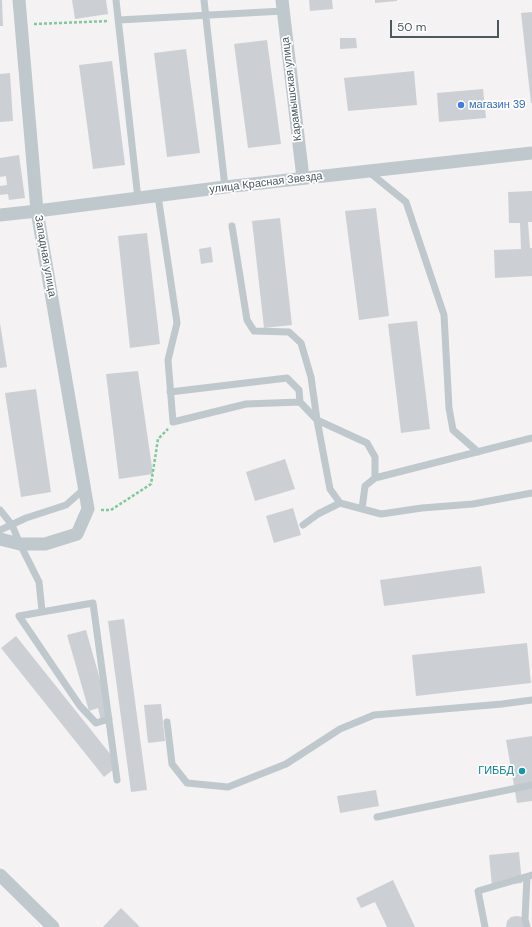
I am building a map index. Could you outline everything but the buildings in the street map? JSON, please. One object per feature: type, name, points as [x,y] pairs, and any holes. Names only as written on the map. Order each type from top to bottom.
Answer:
[{"type":"street","name":"Западная улица","points":[[19,0],[37,212],[88,509]]},
{"type":"street","name":"Карамышская улица","points":[[282,6],[303,178]]},
{"type":"street","name":"улица Красная Звезда","points":[[0,215],[37,212],[225,187],[532,153]]},
{"type":"street","points":[[0,539],[20,544],[45,544],[77,534],[88,509]]},
{"type":"street","points":[[0,875],[53,927]]},
{"type":"lane","points":[[116,0],[138,199]]},
{"type":"lane","points":[[204,0],[225,187]]},
{"type":"lane","points":[[119,20],[206,16],[282,6]]},
{"type":"lane","points":[[368,171],[406,202],[444,315],[449,408],[453,430],[478,452]]},
{"type":"lane","points":[[158,196],[177,323],[168,360],[173,422],[246,404],[300,402]]},
{"type":"lane","points":[[232,226],[247,320],[254,331],[289,332],[301,343],[311,377],[317,420],[330,489],[340,503],[381,514],[422,508],[473,504],[532,493]]},
{"type":"lane","points":[[170,392],[287,378],[299,390],[300,402],[317,420],[367,444],[375,457],[375,478]]},
{"type":"lane","points":[[362,509],[365,486],[375,478],[532,438]]},
{"type":"lane","points":[[0,530],[26,518],[66,505],[84,489]]},
{"type":"lane","points":[[303,524],[318,514],[340,503]]},
{"type":"lane","points":[[0,510],[12,524],[39,582],[42,611]]},
{"type":"lane","points":[[109,719],[96,723],[80,706],[19,616],[93,603],[109,719],[117,780]]},
{"type":"lane","points":[[167,722],[172,764],[187,783],[228,787],[286,764],[340,729],[374,714],[502,704],[532,700]]},
{"type":"lane","points":[[377,817],[532,785]]},
{"type":"lane","points":[[485,927],[478,891],[529,876],[525,919],[527,927]]},
{"type":"path","points":[[21,25],[119,20]]},
{"type":"path","points":[[88,509],[111,510],[151,484],[158,439],[173,422]]},
{"type":"place","name":"магазин 39","points":[[461,105]]},
{"type":"place","name":"ГИББД","points":[[522,771]]}]
